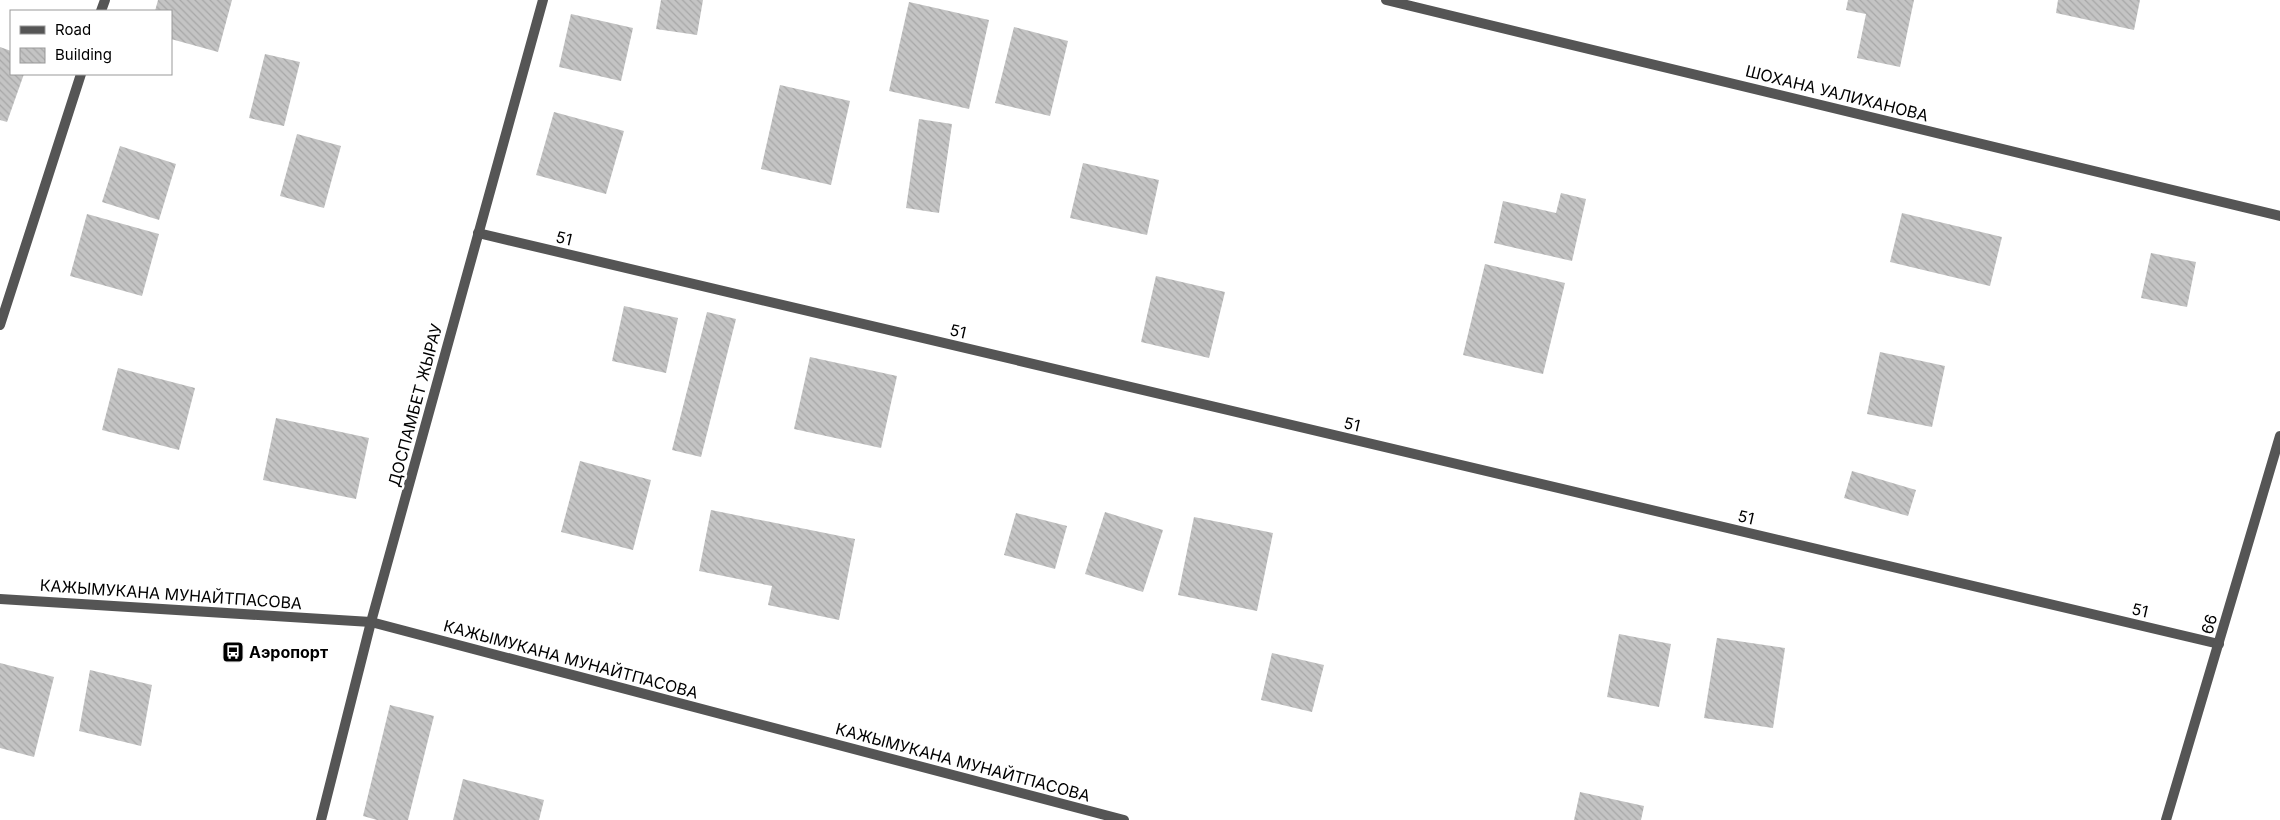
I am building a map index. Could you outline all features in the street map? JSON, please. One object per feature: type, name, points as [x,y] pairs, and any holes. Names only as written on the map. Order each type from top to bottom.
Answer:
[{"type":"street","name":"ДОСПАМБЕТ ЖЫРАУ","points":[[321,820],[370,622],[543,0]]},
{"type":"street","name":"ШОХАНА УАЛИХАНОВА","points":[[1386,0],[2280,216]]},
{"type":"street","points":[[0,325],[81,75]]},
{"type":"street","name":"51","points":[[478,233],[2219,644]]},
{"type":"street","name":"66","points":[[2166,820],[2280,436]]},
{"type":"street","name":"КАЖЫМУКАНА МУНАЙТПАСОВА","points":[[0,598],[370,622],[1124,820]]},
{"type":"building","points":[[158,0],[232,0],[218,52],[172,39],[172,10],[155,10]]},
{"type":"building","points":[[661,0],[703,0],[697,35],[656,29]]},
{"type":"building","points":[[1848,0],[1914,0],[1900,67],[1857,58],[1866,14],[1846,10]]},
{"type":"building","points":[[2058,0],[2140,0],[2134,30],[2056,13]]},
{"type":"building","points":[[909,2],[989,20],[969,109],[889,91]]},
{"type":"building","points":[[571,14],[633,28],[621,81],[559,67]]},
{"type":"building","points":[[1014,27],[1068,41],[1050,116],[995,103]]},
{"type":"building","points":[[0,47],[10,51],[10,75],[24,75],[7,122],[0,120]]},
{"type":"building","points":[[265,54],[300,62],[284,126],[249,118]]},
{"type":"building","points":[[780,85],[850,101],[831,185],[761,169]]},
{"type":"building","points":[[554,112],[624,131],[606,194],[536,175]]},
{"type":"building","points":[[919,119],[952,124],[939,213],[906,208]]},
{"type":"building","points":[[297,134],[341,146],[324,208],[280,196]]},
{"type":"building","points":[[120,146],[176,164],[159,220],[102,202]]},
{"type":"building","points":[[1083,163],[1159,180],[1147,235],[1070,218]]},
{"type":"building","points":[[1561,193],[1586,199],[1572,261],[1494,243],[1503,201],[1556,213]]},
{"type":"building","points":[[1902,213],[2002,237],[1990,286],[1890,262]]},
{"type":"building","points":[[87,214],[159,234],[142,296],[70,276]]},
{"type":"building","points":[[2151,253],[2196,262],[2187,307],[2141,298]]},
{"type":"building","points":[[1485,264],[1565,283],[1543,374],[1463,355]]},
{"type":"building","points":[[1156,276],[1225,292],[1209,358],[1141,342]]},
{"type":"building","points":[[624,306],[678,318],[666,373],[612,361]]},
{"type":"building","points":[[707,312],[736,319],[701,457],[672,450]]},
{"type":"building","points":[[1880,352],[1945,366],[1932,427],[1867,414]]},
{"type":"building","points":[[810,357],[897,376],[881,448],[794,429]]},
{"type":"building","points":[[118,368],[195,388],[179,450],[102,430]]},
{"type":"building","points":[[276,418],[369,438],[356,499],[263,480]]},
{"type":"building","points":[[580,461],[651,480],[633,550],[561,532]]},
{"type":"building","points":[[1852,471],[1916,490],[1908,516],[1844,498]]},
{"type":"building","points":[[711,510],[855,539],[839,620],[768,605],[772,586],[699,571]]},
{"type":"building","points":[[1105,512],[1163,530],[1143,592],[1085,574]]},
{"type":"building","points":[[1016,513],[1067,526],[1055,569],[1004,555]]},
{"type":"building","points":[[1194,517],[1273,533],[1257,611],[1178,595]]},
{"type":"building","points":[[1619,634],[1671,644],[1659,707],[1607,697]]},
{"type":"building","points":[[1717,638],[1785,648],[1773,728],[1704,718]]},
{"type":"building","points":[[1272,653],[1324,665],[1312,712],[1261,700]]},
{"type":"building","points":[[0,663],[54,677],[34,757],[0,748]]},
{"type":"building","points":[[90,670],[152,685],[141,746],[79,731]]},
{"type":"building","points":[[390,705],[434,716],[408,820],[377,820],[363,816]]},
{"type":"building","points":[[463,779],[544,800],[539,820],[453,820]]},
{"type":"building","points":[[1580,792],[1644,806],[1641,820],[1574,820]]},
{"type":"place","name":"Аэропорт","points":[[233,652]]}]
